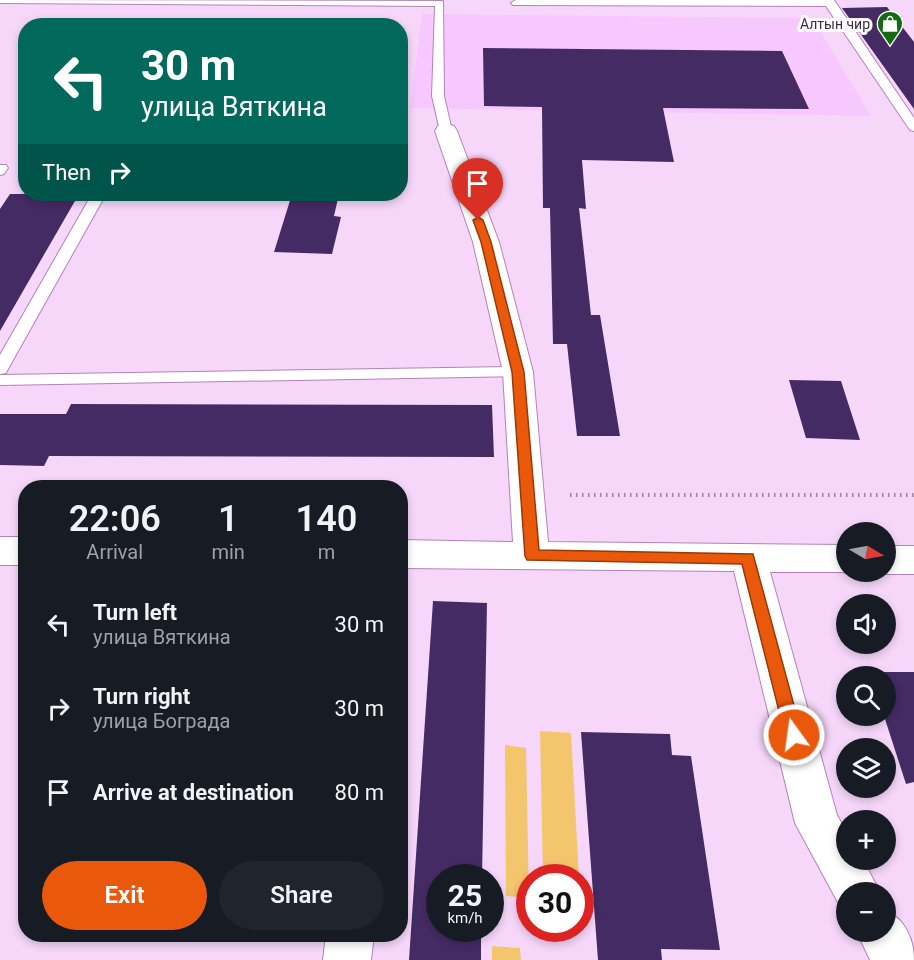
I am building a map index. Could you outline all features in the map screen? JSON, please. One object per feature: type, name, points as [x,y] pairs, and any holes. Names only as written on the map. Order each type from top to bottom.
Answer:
[{"type":"street","points":[[446,131],[486,242],[518,372],[532,556]]},
{"type":"street","points":[[0,551],[18,551]]},
{"type":"street","points":[[408,554],[836,559]]},
{"type":"street","points":[[748,558],[817,823],[851,882]]},
{"type":"street","points":[[896,560],[914,560]]},
{"type":"street","points":[[347,960],[349,942]]},
{"type":"street","points":[[886,942],[897,960]]},
{"type":"lane","points":[[0,0],[440,3],[438,96],[446,131]]},
{"type":"lane","points":[[516,3],[829,1],[914,127]]},
{"type":"lane","points":[[0,369],[95,201]]},
{"type":"lane","points":[[0,380],[518,372]]},
{"type":"path","points":[[527,495],[914,495]]},
{"type":"shaded area","points":[[422,14],[812,18],[871,116],[410,108]]},
{"type":"shaded area","points":[[540,731],[571,733],[578,864],[543,864]]},
{"type":"shaded area","points":[[505,745],[526,748],[528,864],[516,864],[516,897],[506,896]]},
{"type":"shaded area","points":[[492,946],[520,948],[521,960],[492,960]]},
{"type":"building","points":[[887,7],[914,42],[914,109],[842,8]]},
{"type":"building","points":[[483,48],[782,51],[809,109],[663,108],[674,162],[582,160],[586,209],[579,208],[591,315],[600,315],[620,436],[577,436],[567,344],[553,344],[550,208],[543,208],[542,107],[484,106]]},
{"type":"building","points":[[10,194],[18,194],[18,201],[75,201],[0,331],[0,209]]},
{"type":"building","points":[[290,201],[337,201],[334,216],[341,217],[332,254],[274,252]]},
{"type":"building","points":[[789,380],[841,381],[860,440],[806,438]]},
{"type":"building","points":[[71,404],[492,405],[494,457],[49,456],[44,466],[0,465],[0,414],[66,414]]},
{"type":"building","points":[[433,601],[487,603],[482,864],[426,864],[426,942],[481,942],[481,960],[409,960]]},
{"type":"building","points":[[896,672],[914,672],[914,782],[906,784],[896,753],[896,738],[891,738],[887,726],[896,726]]},
{"type":"building","points":[[581,732],[670,734],[672,755],[691,756],[720,950],[661,949],[662,960],[598,960],[594,864],[591,864]]},
{"type":"place","name":"Алтын чир","points":[[890,47]]},
{"type":"route","points":[[478,220],[486,242],[518,372],[532,556],[748,558],[794,735]]}]
